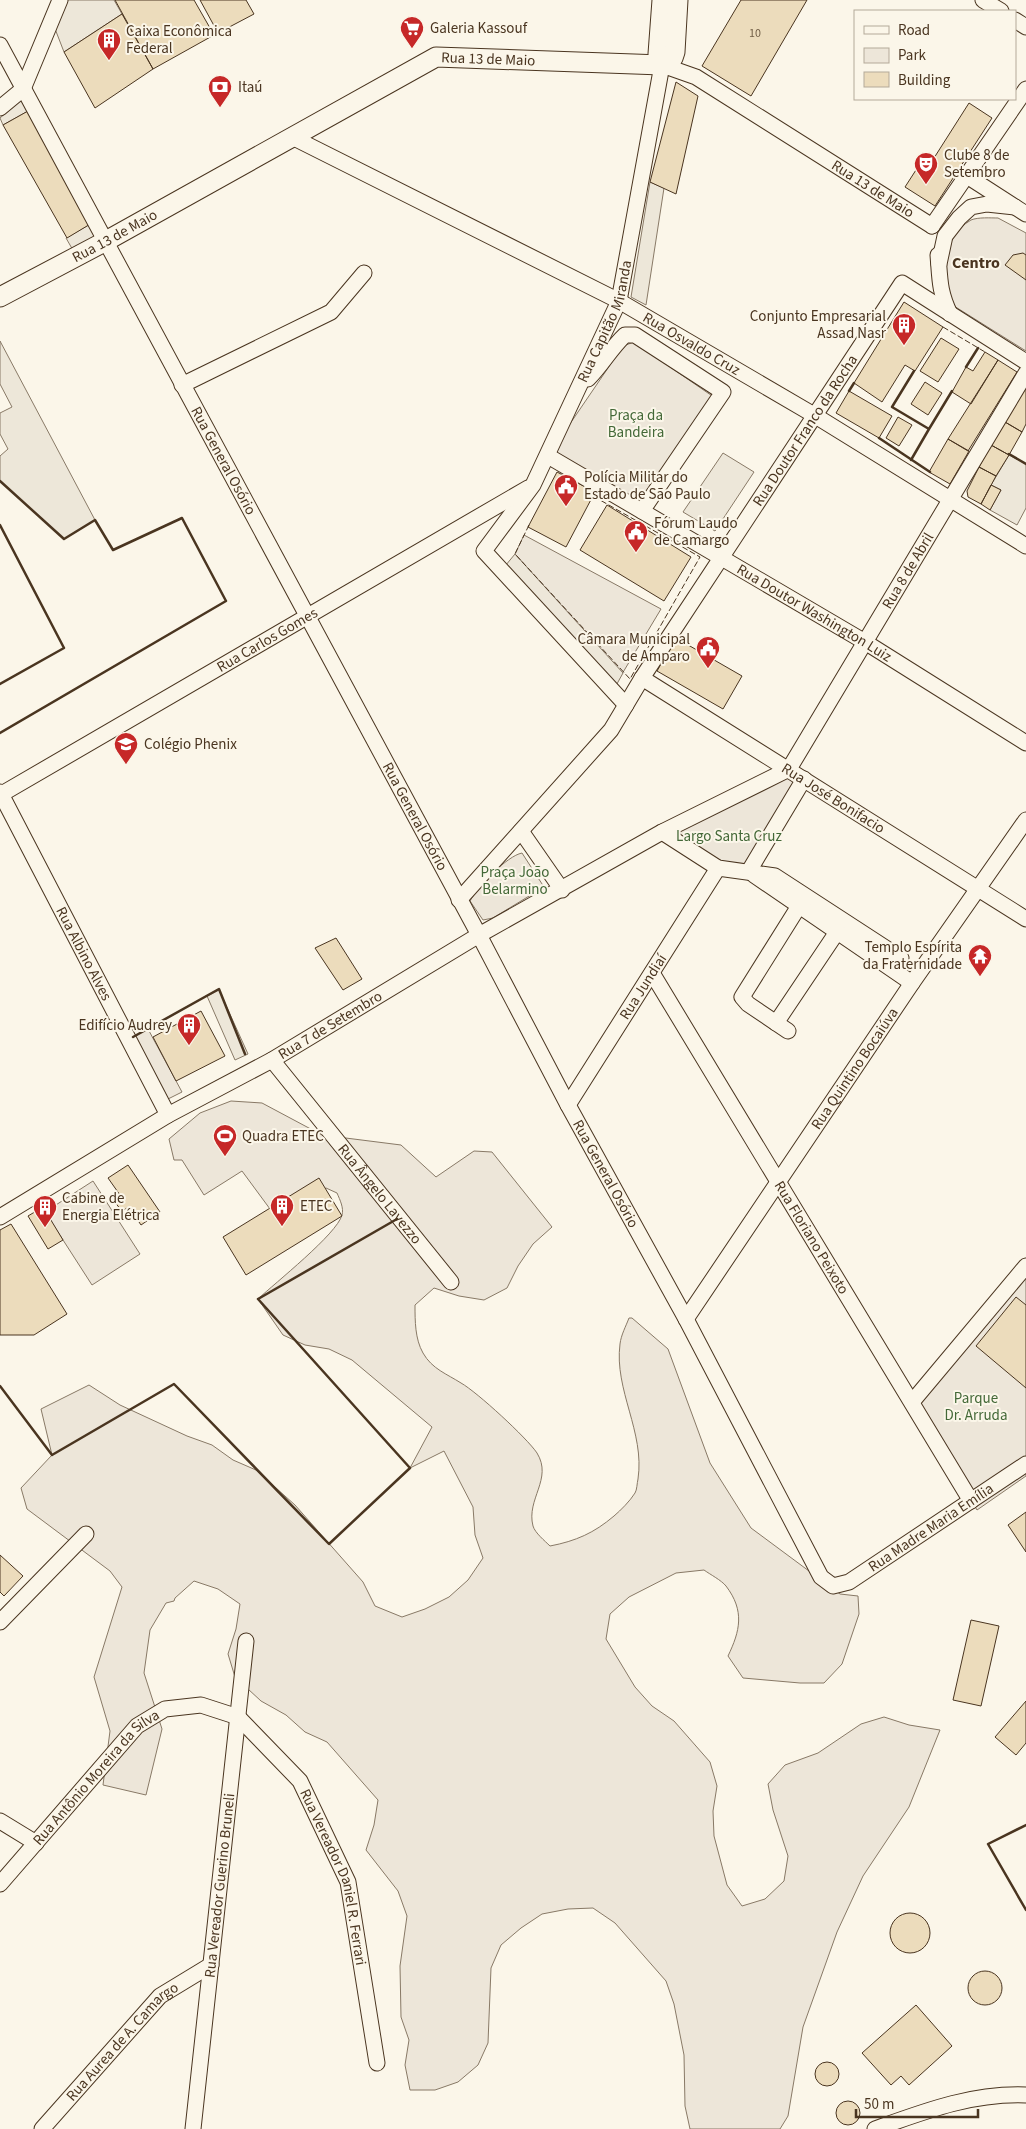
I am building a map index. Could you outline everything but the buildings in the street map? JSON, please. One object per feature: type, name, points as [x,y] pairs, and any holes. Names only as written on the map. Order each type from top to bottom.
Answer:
[{"type":"street","points":[[0,108],[24,89],[60,0]]},
{"type":"street","name":"Rua Capitão Miranda","points":[[626,705],[484,551],[533,484],[548,456],[618,301],[662,65],[658,54],[662,0]]},
{"type":"street","name":"Rua Capitão Miranda","points":[[662,65],[673,58],[675,52],[678,0]]},
{"type":"street","points":[[983,0],[999,10]]},
{"type":"street","name":"Rua General Osório","points":[[0,45],[479,935],[568,1106],[686,1319],[821,1578],[834,1586]]},
{"type":"street","name":"Rua 13 de Maio","points":[[0,297],[106,241],[436,57],[662,65],[696,77],[932,226]]},
{"type":"street","points":[[939,264],[932,226],[1026,89]]},
{"type":"street","name":"Rua Osvaldo Cruz","points":[[292,137],[618,301],[814,415],[1026,546]]},
{"type":"street","points":[[967,176],[1020,210]]},
{"type":"street","points":[[1020,210],[987,204],[971,207],[959,218],[945,236],[938,278],[942,298],[950,314],[1026,362]]},
{"type":"street","points":[[182,385],[331,312],[364,272]]},
{"type":"street","name":"Rua Doutor Franco da Rocha","points":[[521,831],[611,730],[642,678],[902,283],[950,314]]},
{"type":"street","points":[[580,387],[625,335],[635,335],[723,392],[642,511]]},
{"type":"street","name":"Rua 8 de Abril","points":[[789,769],[1026,373]]},
{"type":"street","name":"Rua Doutor Washington Luiz","points":[[548,456],[865,642],[1026,743]]},
{"type":"street","name":"Rua Carlos Gomes","points":[[0,794],[533,484]]},
{"type":"street","name":"Rua José Bonifacio","points":[[642,678],[1026,919]]},
{"type":"street","points":[[662,832],[789,769]]},
{"type":"street","points":[[749,871],[804,779]]},
{"type":"street","name":"Rua Albino Alves","points":[[0,794],[168,1115]]},
{"type":"street","name":"Rua Quintino Bocaiúva","points":[[686,1319],[912,983],[1026,820]]},
{"type":"street","points":[[459,900],[521,831],[562,890]]},
{"type":"street","points":[[662,832],[718,868],[775,876],[901,958]]},
{"type":"street","name":"Rua 7 de Setembro","points":[[0,1217],[168,1115],[272,1060],[479,935],[662,832]]},
{"type":"street","name":"Rua Jundiaí","points":[[568,1106],[718,868]]},
{"type":"street","points":[[749,871],[912,983]]},
{"type":"street","points":[[799,906],[742,997],[748,1004],[782,1027],[838,932]]},
{"type":"street","name":"Rua Floriano Peixoto","points":[[652,973],[779,1180],[971,1501]]},
{"type":"street","name":"Rua Ângelo Lavezzo","points":[[272,1060],[452,1282]]},
{"type":"street","points":[[912,1402],[1026,1266]]},
{"type":"street","name":"Rua Madre Maria Emília","points":[[834,1586],[849,1582],[1026,1464]]},
{"type":"street","points":[[0,1622],[86,1534]]},
{"type":"street","name":"Rua Vereador Guerino Bruneli","points":[[193,2129],[246,1641]]},
{"type":"street","name":"Rua Antônio Moreira da Silva","points":[[0,1884],[137,1726],[165,1710],[200,1705],[238,1717]]},
{"type":"street","name":"Rua Vereador Daniel R. Ferrari","points":[[238,1717],[300,1781],[348,1882],[378,2063]]},
{"type":"street","points":[[0,1821],[36,1843]]},
{"type":"street","name":"Rua Aurea de A. Camargo","points":[[42,2129],[160,1996],[211,1965]]},
{"type":"street","points":[[875,2129],[945,2104],[1002,2094],[1026,2095]]},
{"type":"green space","points":[[998,218],[1026,233],[1026,351],[954,306],[947,283],[946,259],[949,247],[961,228],[971,220]]},
{"type":"green space","name":"Praça da Bandeira","points":[[634,342],[718,400],[642,511],[548,456],[623,346]]},
{"type":"green space","points":[[524,535],[661,609],[622,674],[515,554]]},
{"type":"green space","name":"Largo Santa Cruz","points":[[787,777],[795,782],[746,870],[718,868],[669,828]]},
{"type":"green space","name":"Praça João Belarmino","points":[[522,853],[544,887],[493,918],[483,920],[470,901],[493,872],[516,855]]},
{"type":"green space","points":[[148,1029],[182,1092],[164,1101],[131,1038]]},
{"type":"green space","points":[[231,1101],[262,1103],[322,1135],[401,1145],[436,1177],[474,1151],[492,1152],[552,1227],[533,1244],[518,1266],[507,1288],[484,1300],[459,1296],[434,1288],[415,1305],[417,1336],[420,1348],[427,1359],[435,1367],[468,1388],[489,1405],[537,1453],[541,1462],[542,1472],[533,1507],[533,1526],[550,1546],[568,1542],[592,1532],[620,1511],[636,1492],[639,1462],[637,1445],[621,1378],[619,1361],[621,1337],[629,1318],[632,1318],[668,1349],[710,1463],[751,1528],[840,1594],[858,1596],[859,1614],[842,1664],[824,1683],[743,1678],[728,1656],[738,1629],[739,1621],[736,1604],[726,1586],[704,1570],[676,1573],[629,1597],[610,1614],[606,1639],[635,1687],[652,1706],[674,1721],[710,1762],[717,1786],[713,1811],[714,1836],[727,1885],[742,1906],[765,1899],[784,1881],[788,1856],[773,1810],[768,1784],[785,1765],[818,1753],[861,1724],[884,1717],[909,1725],[940,1730],[909,1807],[863,1876],[837,1932],[803,2027],[788,2116],[780,2129],[690,2129],[685,2106],[684,2055],[674,2004],[666,1981],[615,1923],[593,1908],[568,1909],[542,1914],[501,1945],[491,1968],[488,2043],[478,2065],[458,2082],[435,2090],[410,2090],[405,2065],[409,2040],[401,2017],[400,1966],[407,1916],[398,1891],[366,1850],[374,1825],[378,1800],[327,1742],[305,1732],[286,1715],[261,1701],[235,1677],[228,1654],[236,1629],[240,1604],[218,1589],[194,1581],[174,1601],[166,1603],[150,1630],[144,1673],[162,1729],[146,1795],[103,1785],[110,1731],[94,1677],[122,1587],[110,1571],[27,1509],[21,1488],[52,1455],[41,1409],[89,1385],[120,1405],[187,1436],[212,1445],[233,1460],[256,1470],[295,1505],[363,1582],[375,1606],[402,1617],[425,1609],[449,1597],[468,1580],[483,1558],[475,1535],[473,1507],[444,1451],[410,1468],[432,1427],[352,1360],[329,1349],[305,1345],[283,1335],[258,1299],[318,1246],[338,1223],[342,1210],[337,1193],[326,1188],[288,1209],[270,1209],[242,1171],[204,1195],[182,1160],[174,1160],[169,1139],[200,1113]]},
{"type":"green space","points":[[93,1181],[140,1254],[92,1285],[45,1212]]},
{"type":"green space","name":"Parque Dr. Arruda","points":[[1026,1268],[1026,1476],[977,1510],[914,1403]]},
{"type":"shaded area","points":[[60,0],[114,0],[122,14],[64,52],[52,21]]},
{"type":"shaded area","points":[[22,99],[28,111],[3,125],[0,118]]},
{"type":"shaded area","points":[[650,182],[664,188],[646,305],[631,297]]},
{"type":"shaded area","points":[[92,223],[100,238],[74,252],[66,238]]},
{"type":"shaded area","points":[[0,341],[95,520],[64,539],[0,481],[0,456],[8,449],[0,434],[0,413],[12,407],[0,384]]},
{"type":"shaded area","points":[[723,453],[754,472],[715,531],[683,512]]},
{"type":"shaded area","points":[[1009,455],[1026,464],[1026,508],[1017,525],[990,510],[1001,490],[991,485]]},
{"type":"shaded area","points":[[515,554],[623,673],[613,691],[501,571]]},
{"type":"shaded area","points":[[219,990],[248,1054],[235,1060],[207,996]]},
{"type":"fence","points":[[943,327],[985,352]]},
{"type":"fence","points":[[529,525],[515,554],[630,679],[700,557],[593,496]]},
{"type":"wall","points":[[966,367],[978,348]]},
{"type":"wall","points":[[914,371],[892,407],[929,429],[952,391]]},
{"type":"wall","points":[[849,391],[854,383]]},
{"type":"wall","points":[[911,460],[929,429]]},
{"type":"wall","points":[[879,438],[930,472]]},
{"type":"wall","points":[[1009,454],[1026,464]]},
{"type":"wall","points":[[0,481],[64,539],[95,520],[113,550],[182,518],[226,601],[0,733]]},
{"type":"wall","points":[[0,525],[64,648],[0,684]]},
{"type":"wall","points":[[133,1037],[219,989],[245,1054]]},
{"type":"wall","points":[[0,1386],[52,1455],[174,1384],[329,1544],[410,1468],[258,1299],[397,1219]]},
{"type":"wall","points":[[1026,1825],[988,1844],[1026,1910]]},
{"type":"place","name":"Galeria Kassouf","points":[[412,49]]},
{"type":"place","name":"Caixa Econômica Federal","points":[[109,61]]},
{"type":"place","name":"Itaú","points":[[220,108]]},
{"type":"place","name":"Clube 8 de Setembro","points":[[926,185]]},
{"type":"place","name":"Conjunto Empresarial Assad Nasr","points":[[904,346]]},
{"type":"place","name":"Polícia Militar do Estado de São Paulo","points":[[566,507]]},
{"type":"place","name":"Fórum Laudo de Camargo","points":[[636,553]]},
{"type":"place","name":"Câmara Municipal de Amparo","points":[[708,669]]},
{"type":"place","name":"Colégio Phenix","points":[[126,765]]},
{"type":"place","name":"Templo Espírita da Fraternidade","points":[[980,977]]},
{"type":"place","name":"Edifício Audrey","points":[[189,1046]]},
{"type":"place","name":"Quadra ETEC","points":[[225,1157]]},
{"type":"place","name":"ETEC","points":[[282,1227]]},
{"type":"place","name":"Cabine de Energia Elétrica","points":[[45,1228]]},
{"type":"district","name":"Centro","points":[[976,263]]}]
